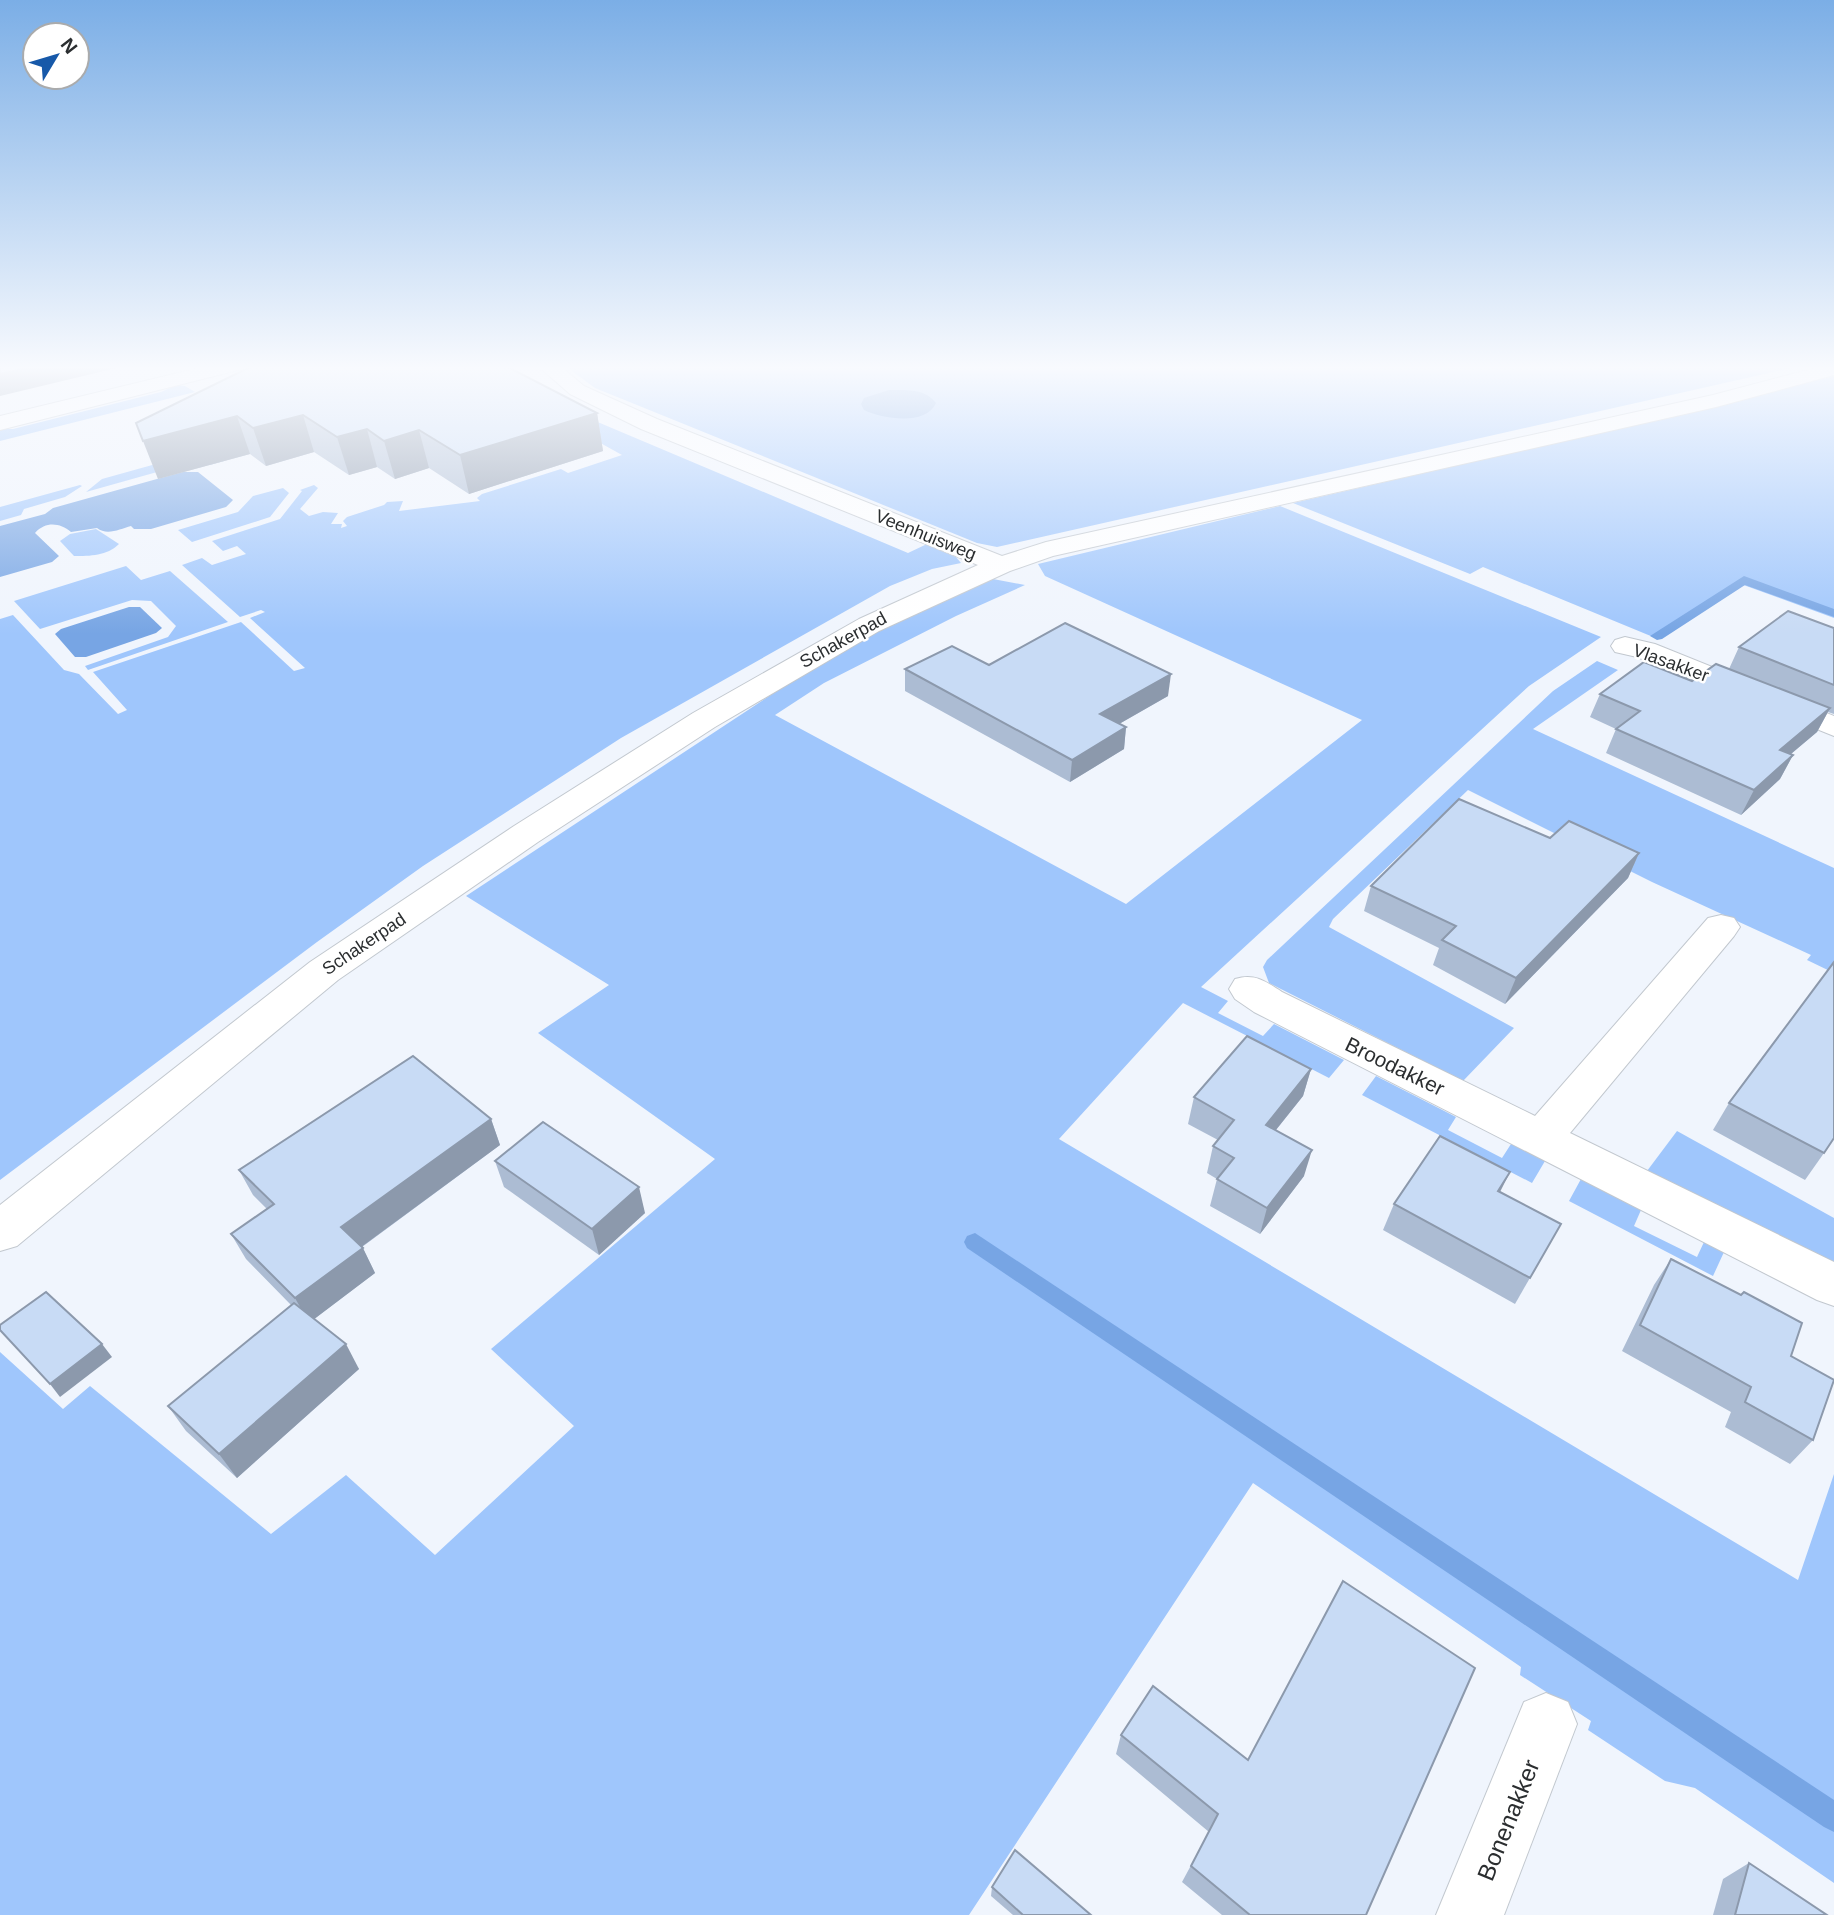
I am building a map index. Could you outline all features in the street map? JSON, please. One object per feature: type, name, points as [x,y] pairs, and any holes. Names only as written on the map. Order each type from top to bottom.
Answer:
[{"type":"street","name":"Veenhuisweg","points":[[727,455],[1000,565]]},
{"type":"street","name":"Schakerpad","points":[[0,1232],[324,971],[526,834],[704,720],[816,653],[879,620],[1000,565],[1046,551],[1473,455]]},
{"type":"street","name":"Vlasakker","points":[[1625,646],[1661,657],[1834,727]]},
{"type":"street","points":[[1544,1140],[1552,1124],[1580,1090],[1721,927]]},
{"type":"street","name":"Broodakker","points":[[1249,989],[1268,1002],[1834,1285]]},
{"type":"street","name":"Bonenakker","points":[[1470,1915],[1546,1724]]},
{"type":"shaded area","points":[[187,455],[217,455],[224,461],[210,465],[182,465],[86,492],[102,479]]},
{"type":"shaded area","points":[[621,455],[677,455],[908,553],[927,544],[956,557],[961,563],[932,569],[890,586],[621,738],[423,866],[317,942],[0,1180],[0,619],[13,615],[64,670],[79,674],[118,714],[127,710],[93,672],[241,622],[294,671],[305,668],[250,618],[265,612],[261,610],[240,617],[182,565],[202,558],[212,565],[246,554],[237,546],[223,551],[212,541],[280,519],[302,491],[300,490],[314,485],[318,488],[300,509],[309,516],[323,512],[338,513],[331,524],[342,524],[341,528],[347,526],[343,521],[347,517],[387,502],[403,501],[399,511],[480,501],[477,498],[482,494],[561,469],[568,473]]},
{"type":"shaded area","points":[[761,455],[1404,455],[997,547],[977,543]]},
{"type":"shaded area","points":[[1501,455],[1834,455],[1834,618],[1738,583],[1658,639],[1483,567],[1470,574],[1293,503]]},
{"type":"shaded area","points":[[182,472],[198,472],[233,500],[226,507],[151,529],[134,529],[131,526],[109,532],[97,528],[71,532],[58,525],[48,525],[35,533],[59,556],[52,562],[0,577],[0,526],[45,514],[53,508]]},
{"type":"shaded area","points":[[82,486],[65,497],[24,509],[21,515],[0,521],[0,507]]},
{"type":"shaded area","points":[[283,488],[289,493],[270,517],[192,542],[178,530],[238,512],[253,496]]},
{"type":"shaded area","points":[[1280,506],[1601,637],[1529,686],[1201,987],[1228,1001],[1218,1013],[1263,1036],[1274,1024],[1344,1060],[1329,1078],[1183,1003],[1059,1139],[1798,1580],[1834,1474],[1834,1883],[1695,1788],[1665,1781],[1588,1730],[1591,1721],[1520,1675],[1521,1667],[1253,1483],[969,1915],[0,1915],[0,1352],[63,1409],[90,1386],[271,1534],[346,1475],[435,1555],[574,1426],[491,1349],[715,1159],[538,1033],[609,985],[466,896],[792,681],[889,625],[993,579],[1025,585],[956,616],[824,683],[775,715],[1126,904],[1362,720],[1045,576],[1038,564]]},
{"type":"shaded area","points":[[96,529],[119,544],[104,553],[74,556],[60,541],[70,534]]},
{"type":"shaded area","points":[[126,566],[141,580],[170,571],[228,622],[88,670],[85,666],[168,637],[176,626],[151,601],[132,600],[40,629],[14,601]]},
{"type":"shaded area","points":[[129,607],[140,607],[162,628],[156,633],[86,657],[75,657],[55,634],[61,629]]},
{"type":"shaded area","points":[[1597,661],[1618,670],[1533,729],[1834,868],[1834,973],[1807,960],[1811,955],[1652,882],[1468,790],[1333,919],[1329,927],[1514,1028],[1463,1081],[1269,983],[1263,967],[1267,960],[1553,691]]},
{"type":"shaded area","points":[[1376,1076],[1456,1117],[1448,1130],[1502,1158],[1511,1144],[1545,1161],[1532,1183],[1362,1095]]},
{"type":"shaded area","points":[[1677,1131],[1834,1218],[1834,1263],[1647,1171]]},
{"type":"shaded area","points":[[1581,1179],[1641,1210],[1634,1226],[1697,1257],[1704,1242],[1724,1252],[1713,1276],[1569,1201]]},
{"type":"building","points":[[1788,611],[1834,628],[1834,685],[1739,647]]},
{"type":"building","points":[[1065,623],[1171,674],[1100,714],[1126,727],[1072,760],[905,669],[952,646],[989,665]]},
{"type":"building","points":[[1644,662],[1692,681],[1716,664],[1830,708],[1780,750],[1793,755],[1754,790],[1616,729],[1640,711],[1600,694]]},
{"type":"building","points":[[1459,799],[1550,838],[1569,821],[1639,853],[1516,978],[1442,940],[1456,926],[1371,886]]},
{"type":"building","points":[[1834,962],[1834,1138],[1824,1153],[1729,1103]]},
{"type":"building","points":[[1247,1036],[1311,1069],[1266,1125],[1312,1150],[1267,1208],[1217,1179],[1234,1158],[1213,1146],[1234,1120],[1194,1097]]},
{"type":"building","points":[[413,1056],[491,1119],[341,1227],[363,1248],[295,1298],[231,1234],[274,1204],[239,1170]]},
{"type":"building","points":[[543,1122],[639,1187],[592,1229],[495,1161]]},
{"type":"building","points":[[1440,1136],[1510,1172],[1498,1191],[1561,1224],[1530,1278],[1394,1204]]},
{"type":"building","points":[[1671,1259],[1741,1295],[1744,1292],[1802,1323],[1791,1356],[1834,1380],[1813,1440],[1745,1402],[1751,1387],[1640,1325]]},
{"type":"building","points":[[46,1292],[102,1344],[50,1384],[0,1330],[0,1325]]},
{"type":"building","points":[[294,1303],[346,1344],[219,1454],[168,1406]]},
{"type":"building","points":[[1343,1581],[1475,1668],[1366,1915],[1250,1915],[1191,1866],[1218,1814],[1121,1735],[1153,1686],[1248,1760]]},
{"type":"building","points":[[1015,1850],[1091,1915],[1023,1915],[992,1887]]},
{"type":"building","points":[[1749,1863],[1827,1915],[1735,1915]]},
{"type":"waterway","points":[[1657,636],[1744,580],[1834,613]]},
{"type":"waterway","points":[[975,1242],[1834,1817]]}]
